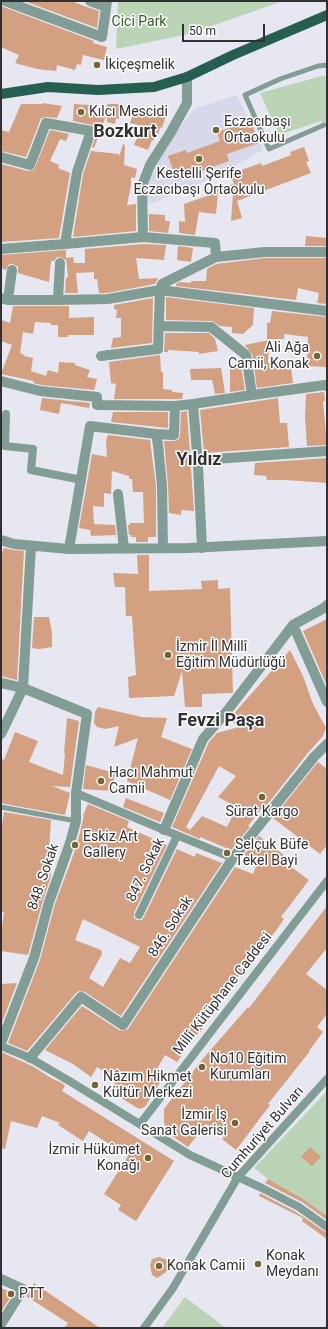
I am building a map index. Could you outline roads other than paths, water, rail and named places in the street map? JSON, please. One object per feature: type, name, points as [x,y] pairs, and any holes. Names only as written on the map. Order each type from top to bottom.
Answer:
[{"type":"main road","points":[[1,94],[48,87],[98,90],[154,87],[188,77],[233,55],[327,15]]},
{"type":"street","points":[[5,1],[102,37],[106,4],[90,1]]},
{"type":"street","points":[[142,237],[142,186],[150,164],[171,132],[187,103],[188,77]]},
{"type":"street","points":[[1,157],[30,165],[46,123],[91,131],[77,172],[66,244]]},
{"type":"street","points":[[1,249],[142,237],[214,243],[216,257]]},
{"type":"street","points":[[101,356],[158,349],[160,290],[162,284],[216,257],[265,252],[327,252]]},
{"type":"street","points":[[58,300],[60,263]]},
{"type":"street","points":[[12,270],[5,299],[58,300],[108,298],[160,290],[327,311]]},
{"type":"street","points":[[159,326],[211,327],[246,355],[252,395]]},
{"type":"street","points":[[1,381],[40,391],[97,397],[97,405],[175,406],[325,385],[327,386]]},
{"type":"street","points":[[193,404],[202,548]]},
{"type":"street","points":[[69,549],[82,480],[90,426],[174,435],[175,406]]},
{"type":"street","points":[[6,414],[5,446],[33,449],[31,470],[82,480]]},
{"type":"street","points":[[156,434],[162,486],[163,548]]},
{"type":"street","points":[[198,465],[201,460],[327,451]]},
{"type":"street","points":[[118,494],[124,549]]},
{"type":"street","points":[[1,540],[14,544],[69,549],[202,548],[327,541]]},
{"type":"street","points":[[1,734],[23,688],[31,546]]},
{"type":"street","points":[[164,830],[203,739],[227,711],[293,625],[327,605]]},
{"type":"street","points":[[293,625],[327,702]]},
{"type":"street","points":[[1,683],[23,688]]},
{"type":"street","name":"848. Sokak","points":[[1,1044],[34,958],[49,902],[70,843],[76,821],[76,793],[87,714],[23,688]]},
{"type":"street","name":"846. Sokak","points":[[30,1058],[80,997],[123,1025],[234,858],[314,757],[327,744]]},
{"type":"street","points":[[76,793],[177,836],[234,858]]},
{"type":"street","name":"847. Sokak","points":[[139,915],[177,836]]},
{"type":"street","name":"Millî Kütüphane Caddesi","points":[[140,1124],[327,881]]},
{"type":"street","points":[[1,1044],[30,1058],[72,1082],[190,1155],[262,1188],[299,1207],[327,1228]]},
{"type":"street","name":"Cumhuriyet Bulvarı","points":[[144,1328],[173,1288],[238,1177],[327,1078]]},
{"type":"street","points":[[1,1279],[23,1289],[1,1324]]},
{"type":"lane","points":[[324,125],[269,149],[245,95],[280,79],[318,66],[327,65]]},
{"type":"lane","points":[[1,807],[76,821]]},
{"type":"place","name":"İkiçeşmelik","points":[[97,65]]},
{"type":"place","name":"Kılcı Mescidi","points":[[81,112]]},
{"type":"place","name":"Eczacıbaşı Ortaokulu","points":[[216,130]]},
{"type":"place","name":"Kestelli Şerife Eczacıbaşı Ortaokulu","points":[[199,159]]},
{"type":"place","name":"Ali Ağa Camii, Konak","points":[[317,356]]},
{"type":"place","name":"İzmir İl Millî Eğitim Müdürlüğü","points":[[168,655]]},
{"type":"place","name":"Hacı Mahmut Camii","points":[[101,781]]},
{"type":"place","name":"Sürat Kargo","points":[[262,797]]},
{"type":"place","name":"Eskiz Art Gallery","points":[[75,845]]},
{"type":"place","name":"Selçuk Büfe Tekel Bayi","points":[[227,853]]},
{"type":"place","name":"No10 Eğitim Kurumları","points":[[202,1067]]},
{"type":"place","name":"Nâzım Hikmet Kültür Merkezi","points":[[95,1085]]},
{"type":"place","name":"İzmir İş Sanat Galerisi","points":[[235,1123]]},
{"type":"place","name":"İzmir Hükûmet Konağı","points":[[148,1158]]},
{"type":"place","name":"Konak Meydanı","points":[[258,1264]]},
{"type":"place","name":"Konak Camii","points":[[159,1266]]},
{"type":"place","name":"PTT","points":[[11,1294]]},
{"type":"district","name":"Bozkurt","points":[[125,132]]},
{"type":"district","name":"Yıldız","points":[[199,460]]},
{"type":"district","name":"Fevzi Paşa","points":[[221,721]]},
{"type":"park label","name":"Cici Park","points":[[139,22]]}]
